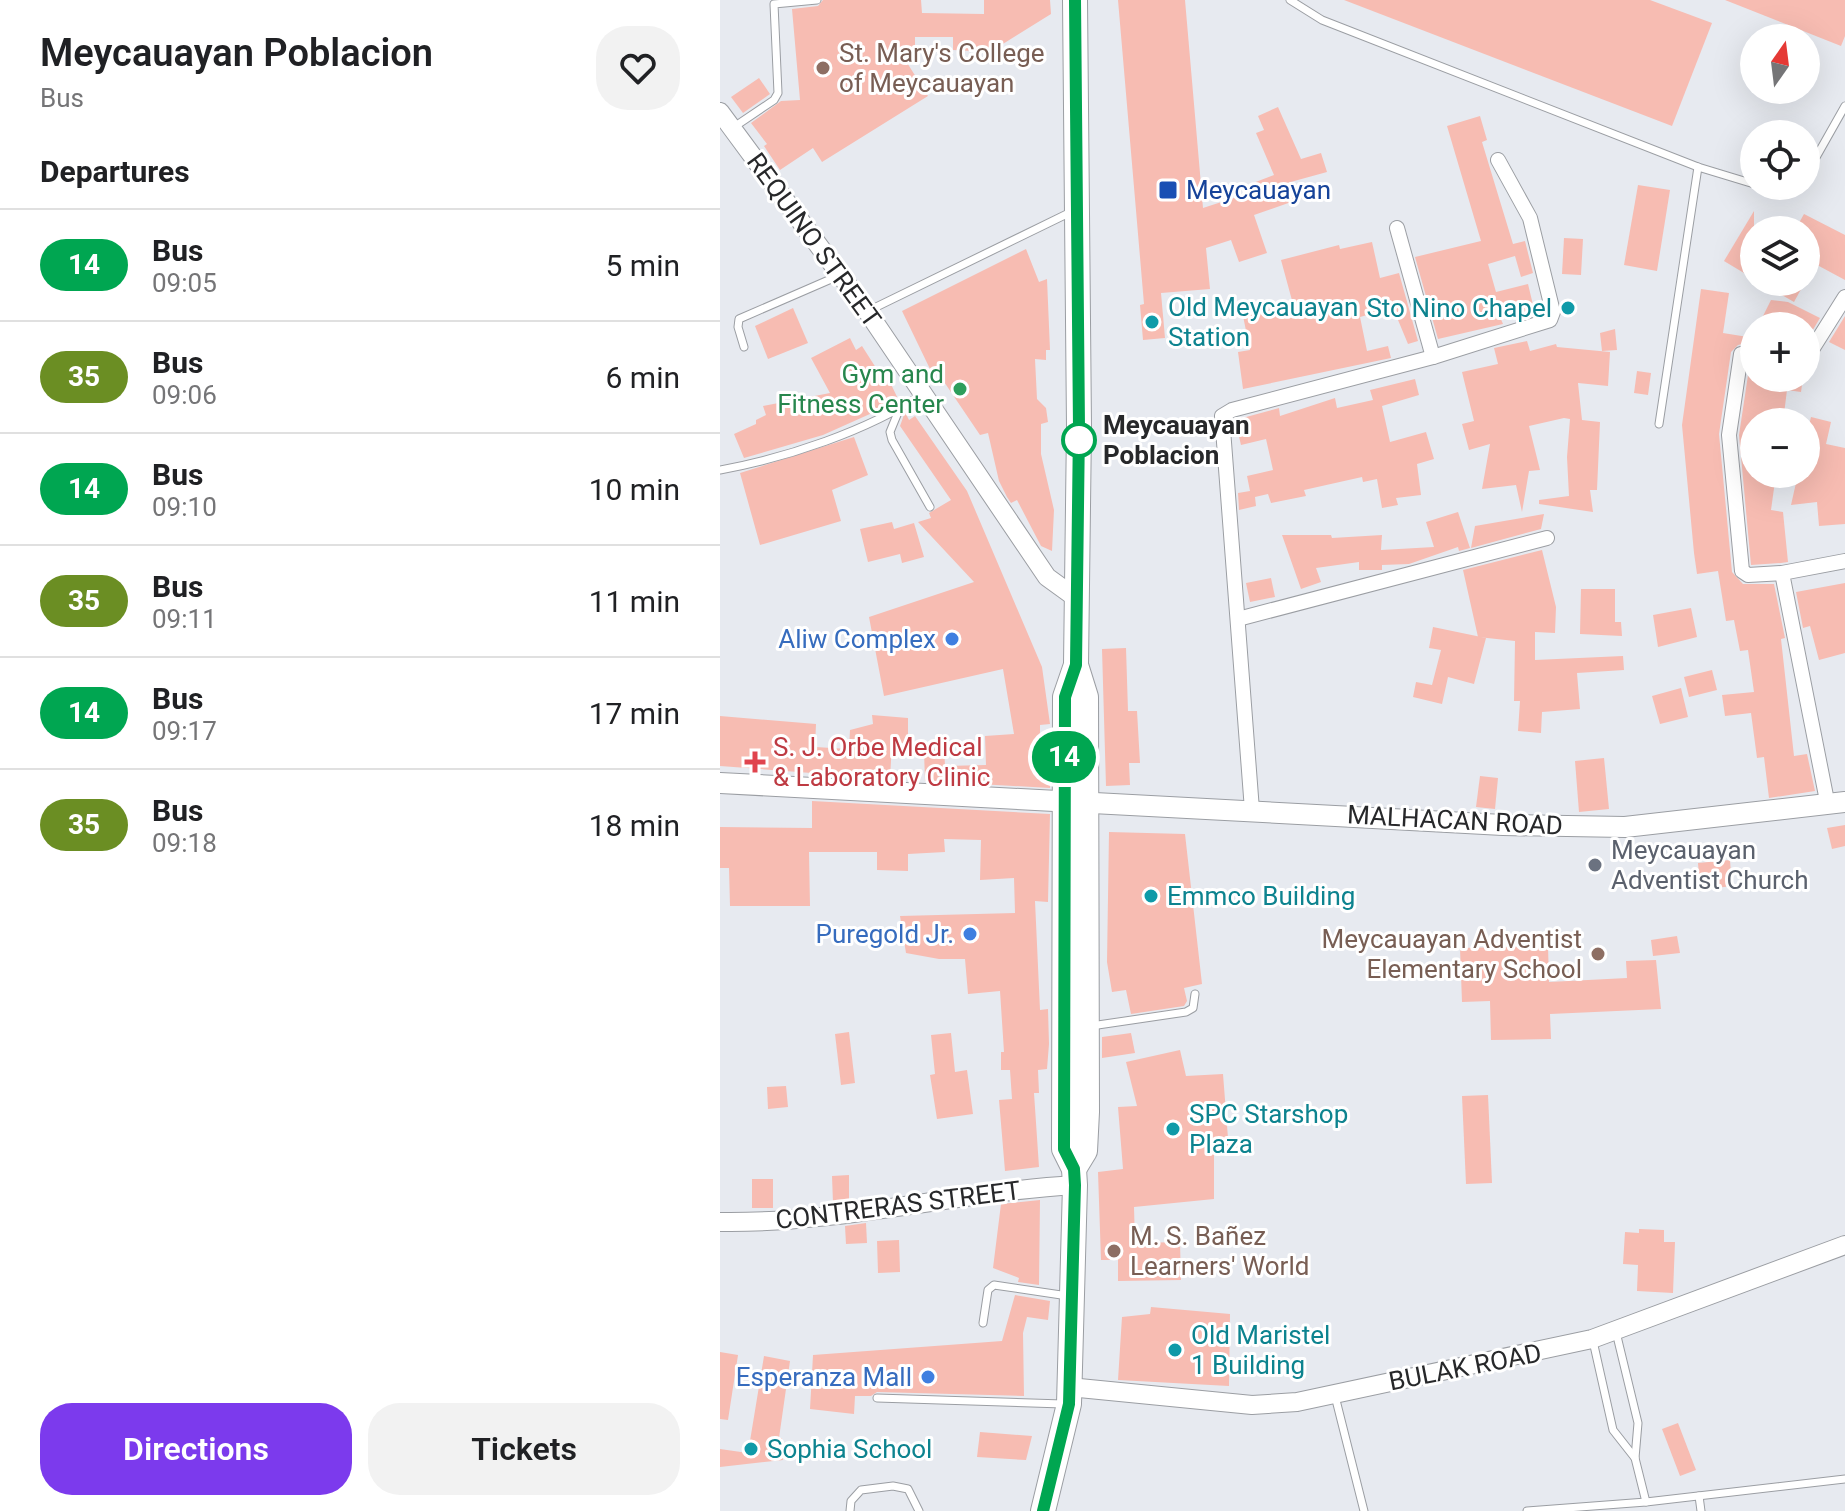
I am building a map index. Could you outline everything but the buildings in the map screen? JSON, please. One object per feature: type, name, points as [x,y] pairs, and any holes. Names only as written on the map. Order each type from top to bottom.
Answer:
[{"type":"highway","points":[[1075,0],[1076,665],[1086,697],[1075,800],[1064,1149],[1075,1177]]},
{"type":"highway","points":[[1043,1511],[1069,1396],[1075,1177],[1085,1151],[1085,1027],[1075,800]]},
{"type":"main road","name":"MALHACAN ROAD","points":[[720,783],[1503,825],[1625,827],[1836,804]]},
{"type":"street","name":"REQUINO STREET","points":[[720,112],[867,311],[1047,577],[1076,598]]},
{"type":"street","points":[[1252,810],[1222,416],[1232,410],[1433,357],[1550,320],[1553,312],[1530,218],[1498,160]]},
{"type":"street","points":[[1397,228],[1433,357]]},
{"type":"street","points":[[1820,337],[1845,297]]},
{"type":"street","points":[[1740,361],[1729,435],[1742,571],[1748,575],[1782,573],[1845,561]]},
{"type":"street","points":[[1238,619],[1547,538]]},
{"type":"street","points":[[1782,573],[1836,804]]},
{"type":"street","name":"CONTRERAS STREET","points":[[720,1222],[766,1223],[1022,1188],[1075,1177]]},
{"type":"street","name":"BULAK ROAD","points":[[1069,1396],[1252,1405],[1297,1402],[1592,1339],[1845,1245]]},
{"type":"lane","points":[[732,129],[774,100],[778,93],[774,4],[817,0]]},
{"type":"lane","points":[[1290,0],[1322,20],[1698,167],[1740,180]]},
{"type":"lane","points":[[1820,150],[1845,106]]},
{"type":"lane","points":[[1659,424],[1698,167]]},
{"type":"lane","points":[[867,311],[1077,210]]},
{"type":"lane","points":[[744,347],[739,319],[839,276]]},
{"type":"lane","points":[[720,470],[842,435],[900,409],[924,394]]},
{"type":"lane","points":[[900,409],[890,432],[892,440],[930,507]]},
{"type":"lane","points":[[1085,1027],[1186,1012],[1193,1008],[1195,994]]},
{"type":"lane","points":[[983,1323],[988,1290],[994,1285],[1074,1297]]},
{"type":"lane","points":[[1616,1331],[1638,1423],[1635,1458],[1646,1502]]},
{"type":"lane","points":[[1592,1339],[1613,1430],[1635,1458]]},
{"type":"lane","points":[[1334,1394],[1364,1511]]},
{"type":"lane","points":[[877,1398],[1069,1396]]},
{"type":"lane","points":[[1527,1511],[1646,1502],[1845,1479]]},
{"type":"lane","points":[[850,1511],[851,1501],[861,1490],[893,1486],[908,1489],[919,1511]]},
{"type":"lane","points":[[1699,1496],[1701,1511]]},
{"type":"bus line","name":"14","points":[[1043,1511],[1069,1404],[1076,1230],[1074,1169],[1064,1149],[1065,697],[1076,665],[1079,427],[1075,0]]},
{"type":"place","name":"St. Mary's College of Meycauayan","points":[[823,68]]},
{"type":"place","name":"Meycauayan","points":[[1168,190]]},
{"type":"place","name":"Sto Nino Chapel","points":[[1568,308]]},
{"type":"place","name":"Old Meycauayan Station","points":[[1152,322]]},
{"type":"place","name":"Gym and Fitness Center","points":[[960,389]]},
{"type":"place","name":"Meycauayan Poblacion","points":[[1079,440]]},
{"type":"place","name":"Aliw Complex","points":[[952,639]]},
{"type":"place","name":"S. J. Orbe Medical & Laboratory Clinic","points":[[755,762]]},
{"type":"place","name":"Meycauayan Adventist Church","points":[[1595,865]]},
{"type":"place","name":"Emmco Building","points":[[1151,896]]},
{"type":"place","name":"Puregold Jr.","points":[[970,934]]},
{"type":"place","name":"Meycauayan Adventist Elementary School","points":[[1598,954]]},
{"type":"place","name":"SPC Starshop Plaza","points":[[1173,1129]]},
{"type":"place","name":"M. S. Bañez Learners' World","points":[[1114,1251]]},
{"type":"place","name":"Old Maristel 1 Building","points":[[1175,1350]]},
{"type":"place","name":"Esperanza Mall","points":[[928,1377]]},
{"type":"place","name":"Sophia School","points":[[751,1449]]}]
